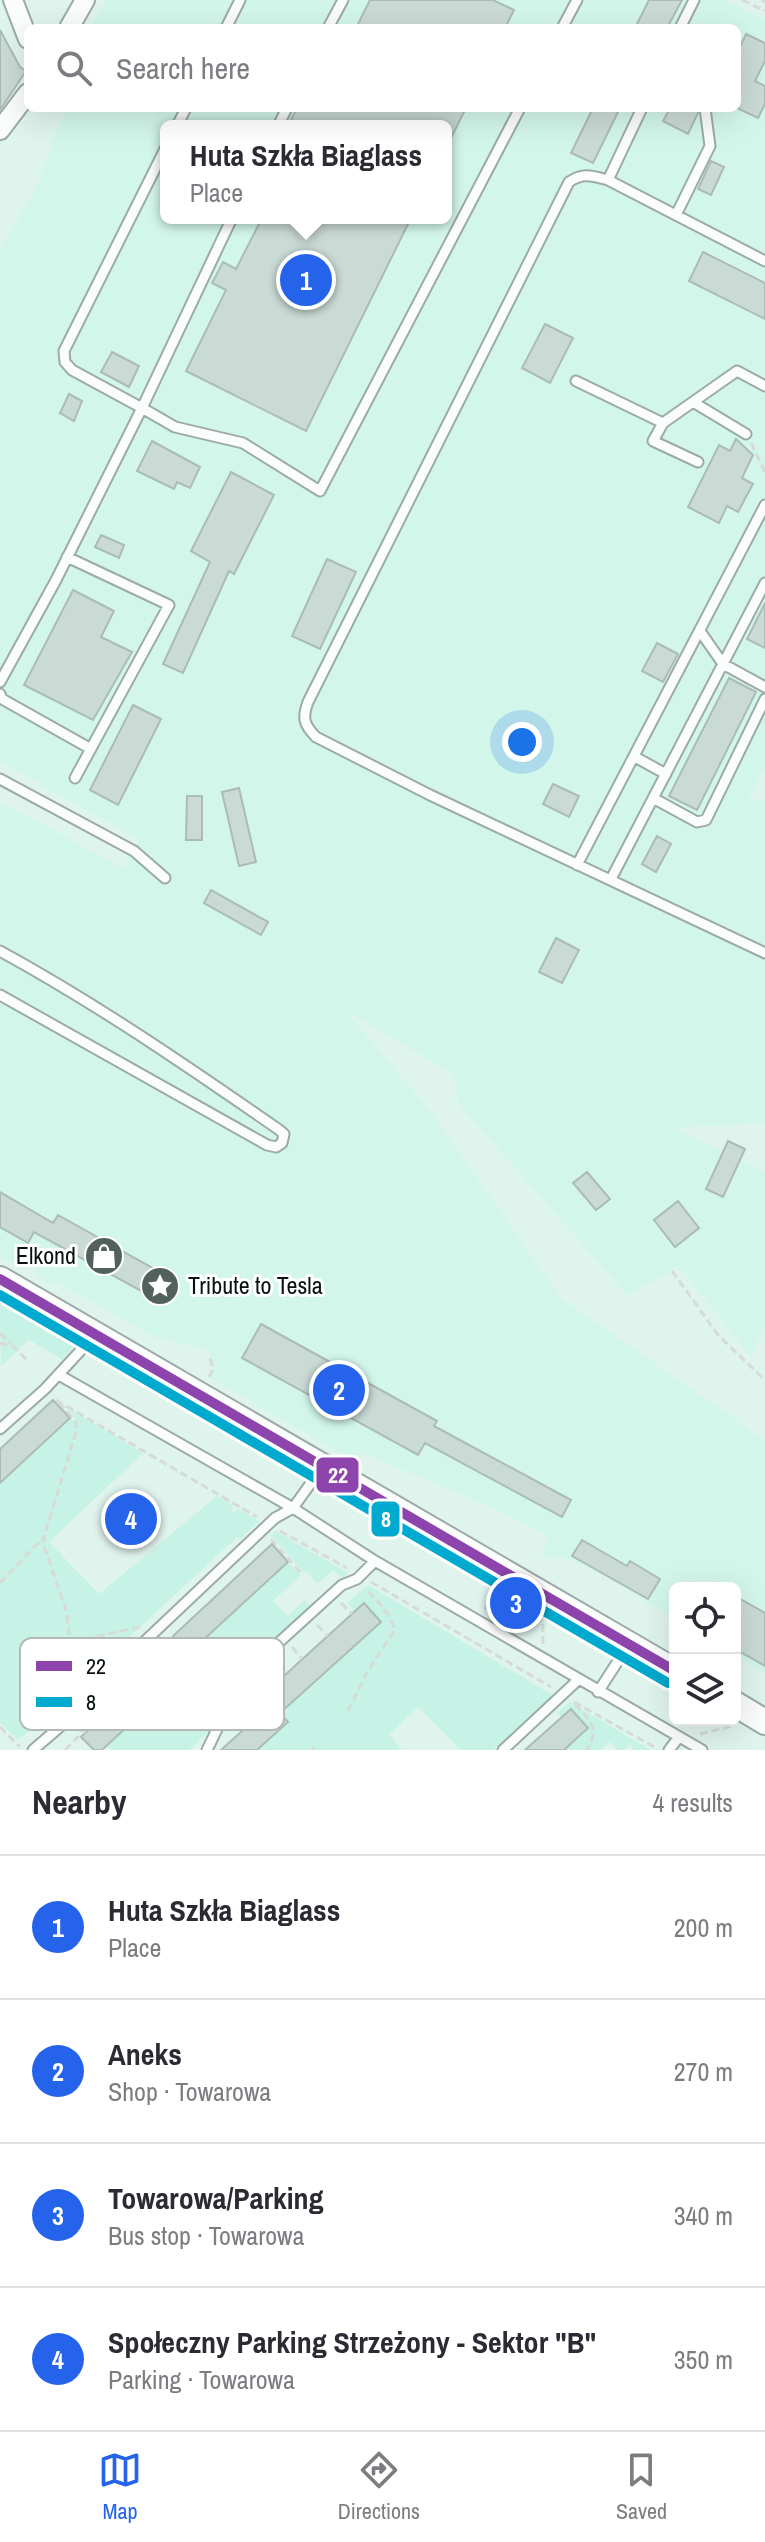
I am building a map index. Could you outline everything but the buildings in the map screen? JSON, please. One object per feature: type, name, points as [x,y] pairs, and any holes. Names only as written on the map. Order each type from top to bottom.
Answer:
[{"type":"main road","points":[[0,1279],[669,1667]]},
{"type":"main road","points":[[741,1716],[765,1722]]},
{"type":"street","points":[[13,0],[24,29]]},
{"type":"street","points":[[71,24],[85,0]]},
{"type":"street","points":[[0,130],[24,98]]},
{"type":"lane","points":[[228,24],[240,0]]},
{"type":"lane","points":[[330,24],[343,0]]},
{"type":"lane","points":[[564,24],[577,0]]},
{"type":"lane","points":[[682,24],[694,0]]},
{"type":"lane","points":[[160,159],[64,351],[65,362],[72,370],[175,427],[243,443],[320,491],[518,112]]},
{"type":"lane","points":[[608,180],[640,112]]},
{"type":"lane","points":[[676,215],[710,146],[706,112]]},
{"type":"lane","points":[[764,950],[577,865],[316,737],[305,727],[303,714],[569,182],[577,176],[589,175],[608,180],[765,261]]},
{"type":"lane","points":[[0,682],[142,408],[229,224]]},
{"type":"lane","points":[[698,462],[653,441],[663,423],[737,371],[765,386]]},
{"type":"lane","points":[[576,381],[663,423]]},
{"type":"lane","points":[[693,402],[746,434]]},
{"type":"lane","points":[[577,865],[765,505]]},
{"type":"lane","points":[[67,557],[169,605],[75,778]]},
{"type":"lane","points":[[611,879],[765,583]]},
{"type":"lane","points":[[700,631],[723,664],[765,687]]},
{"type":"lane","points":[[0,694],[2,699],[91,749]]},
{"type":"lane","points":[[653,798],[697,822],[706,820],[765,699]]},
{"type":"lane","points":[[635,757],[666,774]]},
{"type":"lane","points":[[0,779],[134,851],[165,878]]},
{"type":"lane","points":[[0,951],[68,988],[179,1060],[278,1129],[284,1134],[282,1143],[276,1147],[267,1145],[0,995]]},
{"type":"lane","points":[[0,1429],[45,1389],[96,1335]]},
{"type":"lane","points":[[59,1375],[293,1508],[375,1561],[702,1750]]},
{"type":"lane","points":[[147,1638],[275,1518],[293,1508],[323,1466]]},
{"type":"lane","points":[[284,1638],[342,1585],[357,1579],[375,1561]]},
{"type":"lane","points":[[598,1692],[629,1644]]},
{"type":"lane","points":[[503,1750],[578,1680]]},
{"type":"lane","points":[[33,1750],[56,1730]]},
{"type":"lane","points":[[207,1750],[217,1730]]},
{"type":"lane","points":[[669,1750],[679,1737]]},
{"type":"path","points":[[742,0],[765,11]]},
{"type":"path","points":[[746,434],[765,472]]},
{"type":"path","points":[[672,1271],[718,1335],[765,1380]]},
{"type":"path","points":[[0,1333],[28,1361]]},
{"type":"path","points":[[0,1343],[14,1347]]},
{"type":"path","points":[[207,1381],[213,1369],[210,1358]]},
{"type":"path","points":[[45,1389],[76,1422],[77,1429],[44,1537],[44,1546],[67,1613],[69,1638]]},
{"type":"path","points":[[267,1535],[303,1575]]},
{"type":"path","points":[[0,1583],[44,1537]]},
{"type":"path","points":[[348,1711],[366,1674],[394,1631],[386,1611],[357,1579]]},
{"type":"path","points":[[470,1616],[507,1598]]},
{"type":"path","points":[[341,1603],[352,1614]]},
{"type":"path","points":[[543,1619],[543,1659]]},
{"type":"path","points":[[317,1625],[328,1636]]},
{"type":"path","points":[[90,1638],[145,1626],[155,1630]]},
{"type":"path","points":[[292,1647],[302,1659]]},
{"type":"path","points":[[573,1701],[592,1722],[594,1738],[587,1750]]},
{"type":"path","points":[[679,1737],[707,1726]]},
{"type":"path","points":[[0,1727],[23,1750]]},
{"type":"shaded area","points":[[105,0],[726,0],[765,19],[765,769],[748,799],[765,801],[765,1123],[674,1128],[723,1151],[728,1140],[745,1149],[740,1160],[765,1172],[765,1325],[751,1356],[679,1266],[628,1296],[458,1103],[453,1074],[345,1010],[431,1112],[561,1298],[765,1440],[765,1674],[741,1659],[741,1582],[669,1582],[669,1615],[570,1559],[540,1556],[549,1537],[500,1511],[365,1454],[354,1461],[210,1378],[214,1370],[208,1350],[153,1337],[55,1281],[48,1283],[27,1264],[24,1269],[0,1256],[0,1181],[41,1203],[0,1179],[0,802],[124,868],[139,839],[0,762],[0,250],[35,190],[64,112],[741,112],[741,24],[91,24]]},
{"type":"shaded area","points":[[0,1302],[75,1346],[62,1359],[29,1340],[1,1366]]},
{"type":"shaded area","points":[[66,1407],[143,1453],[49,1542],[99,1594],[217,1496],[233,1505],[231,1510],[234,1513],[237,1508],[259,1521],[240,1539],[237,1537],[128,1638],[20,1638],[20,1730],[30,1730],[18,1740],[0,1723],[0,1483],[70,1418],[74,1422],[76,1419]]},
{"type":"shaded area","points":[[276,1531],[348,1573],[342,1578],[333,1570],[317,1584],[271,1535]]},
{"type":"shaded area","points":[[287,1562],[301,1575],[273,1601],[287,1616],[305,1600],[311,1607],[275,1638],[205,1638]]},
{"type":"shaded area","points":[[368,1585],[554,1696],[493,1750],[461,1750],[418,1707],[389,1735],[402,1750],[257,1750],[269,1730],[284,1730],[284,1709],[380,1622],[364,1603],[355,1612],[347,1603]]},
{"type":"shaded area","points":[[570,1702],[651,1750],[634,1750],[630,1744],[624,1750],[617,1750],[610,1742],[601,1750],[564,1750],[588,1728],[571,1710],[562,1718],[557,1713]]},
{"type":"shaded area","points":[[124,1730],[209,1730],[189,1750],[111,1750],[107,1746]]},
{"type":"transit line","name":"22","points":[[0,1279],[669,1668]]},
{"type":"transit line","name":"8","points":[[0,1295],[668,1683]]},
{"type":"place","name":"Huta Szkła Biaglass","points":[[306,280]]},
{"type":"place","name":"Elkond","points":[[104,1256]]},
{"type":"place","name":"Tribute to Tesla","points":[[160,1286]]},
{"type":"place","name":"Aneks","points":[[339,1390]]},
{"type":"place","name":"Społeczny Parking Strzeżony - Sektor \"B\"","points":[[131,1519]]},
{"type":"place","name":"Towarowa/Parking","points":[[516,1603]]}]
